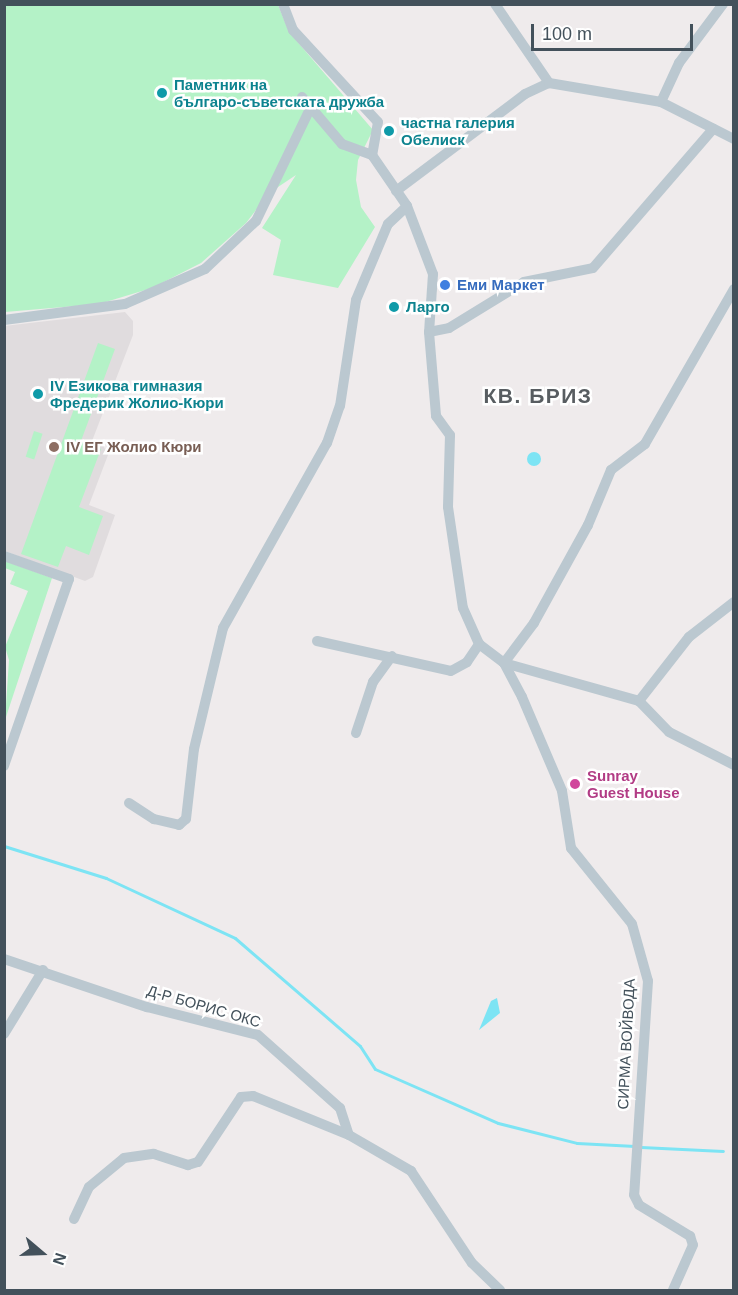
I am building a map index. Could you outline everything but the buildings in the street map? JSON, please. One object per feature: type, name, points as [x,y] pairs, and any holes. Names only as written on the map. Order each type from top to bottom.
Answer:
[{"type":"street","points":[[284,4],[293,30],[378,122],[372,155],[342,144],[309,111],[302,97]]},
{"type":"street","points":[[495,4],[549,83]]},
{"type":"street","points":[[661,102],[679,63],[723,4]]},
{"type":"street","points":[[396,191],[525,94],[549,83],[661,102],[734,139]]},
{"type":"street","points":[[4,320],[107,309],[160,293],[205,269],[256,221],[309,111]]},
{"type":"street","points":[[429,332],[449,328],[525,282],[593,268],[713,129]]},
{"type":"street","name":"СИРМА ВОЙВОДА","points":[[372,155],[407,206],[433,274],[429,332],[436,416],[450,435],[448,507],[463,608],[479,644],[504,663],[562,790],[571,848],[632,924],[648,981],[634,1195],[639,1205],[690,1236],[693,1245],[674,1290]]},
{"type":"street","points":[[129,803],[154,819],[179,825],[186,819],[194,749],[223,628],[327,443],[340,406],[356,300],[388,224],[407,206]]},
{"type":"street","points":[[734,289],[645,444],[611,470],[588,525],[534,624],[504,663],[639,701],[669,732],[734,765]]},
{"type":"street","points":[[4,556],[69,579],[4,766]]},
{"type":"street","points":[[639,701],[689,637],[734,602]]},
{"type":"street","points":[[317,641],[451,670],[461,668],[479,644]]},
{"type":"street","points":[[356,733],[373,682],[392,656]]},
{"type":"street","name":"Д-Р БОРИС ОКС","points":[[4,959],[44,970],[147,1007],[258,1035],[340,1108],[349,1135]]},
{"type":"street","points":[[4,1034],[44,970]]},
{"type":"street","points":[[74,1219],[89,1187],[124,1158],[154,1154],[188,1165],[198,1162],[241,1097],[253,1096],[349,1135],[411,1171],[472,1263],[500,1290]]},
{"type":"shaded area","name":"IV ЕГ Жолио Кюри","points":[[125,312],[133,321],[133,335],[92,441],[103,445],[108,455],[89,505],[115,515],[93,577],[85,581],[5,551],[4,326]]},
{"type":"green space","points":[[5,5],[278,5],[289,32],[373,130],[358,160],[356,180],[361,207],[375,227],[338,288],[273,275],[281,240],[262,228],[296,175],[269,193],[246,223],[201,263],[152,288],[99,304],[5,312]]},
{"type":"green space","points":[[98,343],[115,349],[81,441],[101,449],[79,507],[103,516],[89,555],[66,546],[58,567],[21,554]]},
{"type":"green space","points":[[34,431],[43,434],[34,459],[26,457]]},
{"type":"green space","points":[[5,561],[52,578],[5,720],[9,660],[5,647],[28,591],[10,584],[15,572],[5,568]]},
{"type":"water","points":[[531,452],[537,452],[541,459],[537,466],[531,466],[527,462],[527,456]]},
{"type":"water","points":[[497,998],[500,1013],[479,1030],[491,1001]]},
{"type":"waterway","points":[[4,846],[106,878],[235,938],[360,1046],[375,1069],[498,1123],[577,1143],[635,1146]]},
{"type":"waterway","points":[[641,1147],[723,1151]]},
{"type":"place","name":"Паметник на българо-съветската дружба","points":[[162,93]]},
{"type":"place","name":"частна галерия Обелиск","points":[[389,131]]},
{"type":"place","name":"Еми Маркет","points":[[445,285]]},
{"type":"place","name":"Ларго","points":[[394,307]]},
{"type":"place","name":"IV Езикова гимназия Фредерик Жолио-Кюри","points":[[38,394]]},
{"type":"place","name":"IV ЕГ Жолио Кюри","points":[[54,447]]},
{"type":"place","name":"Sunray Guest House","points":[[575,784]]},
{"type":"district","name":"КВ. БРИЗ","points":[[538,396]]}]
